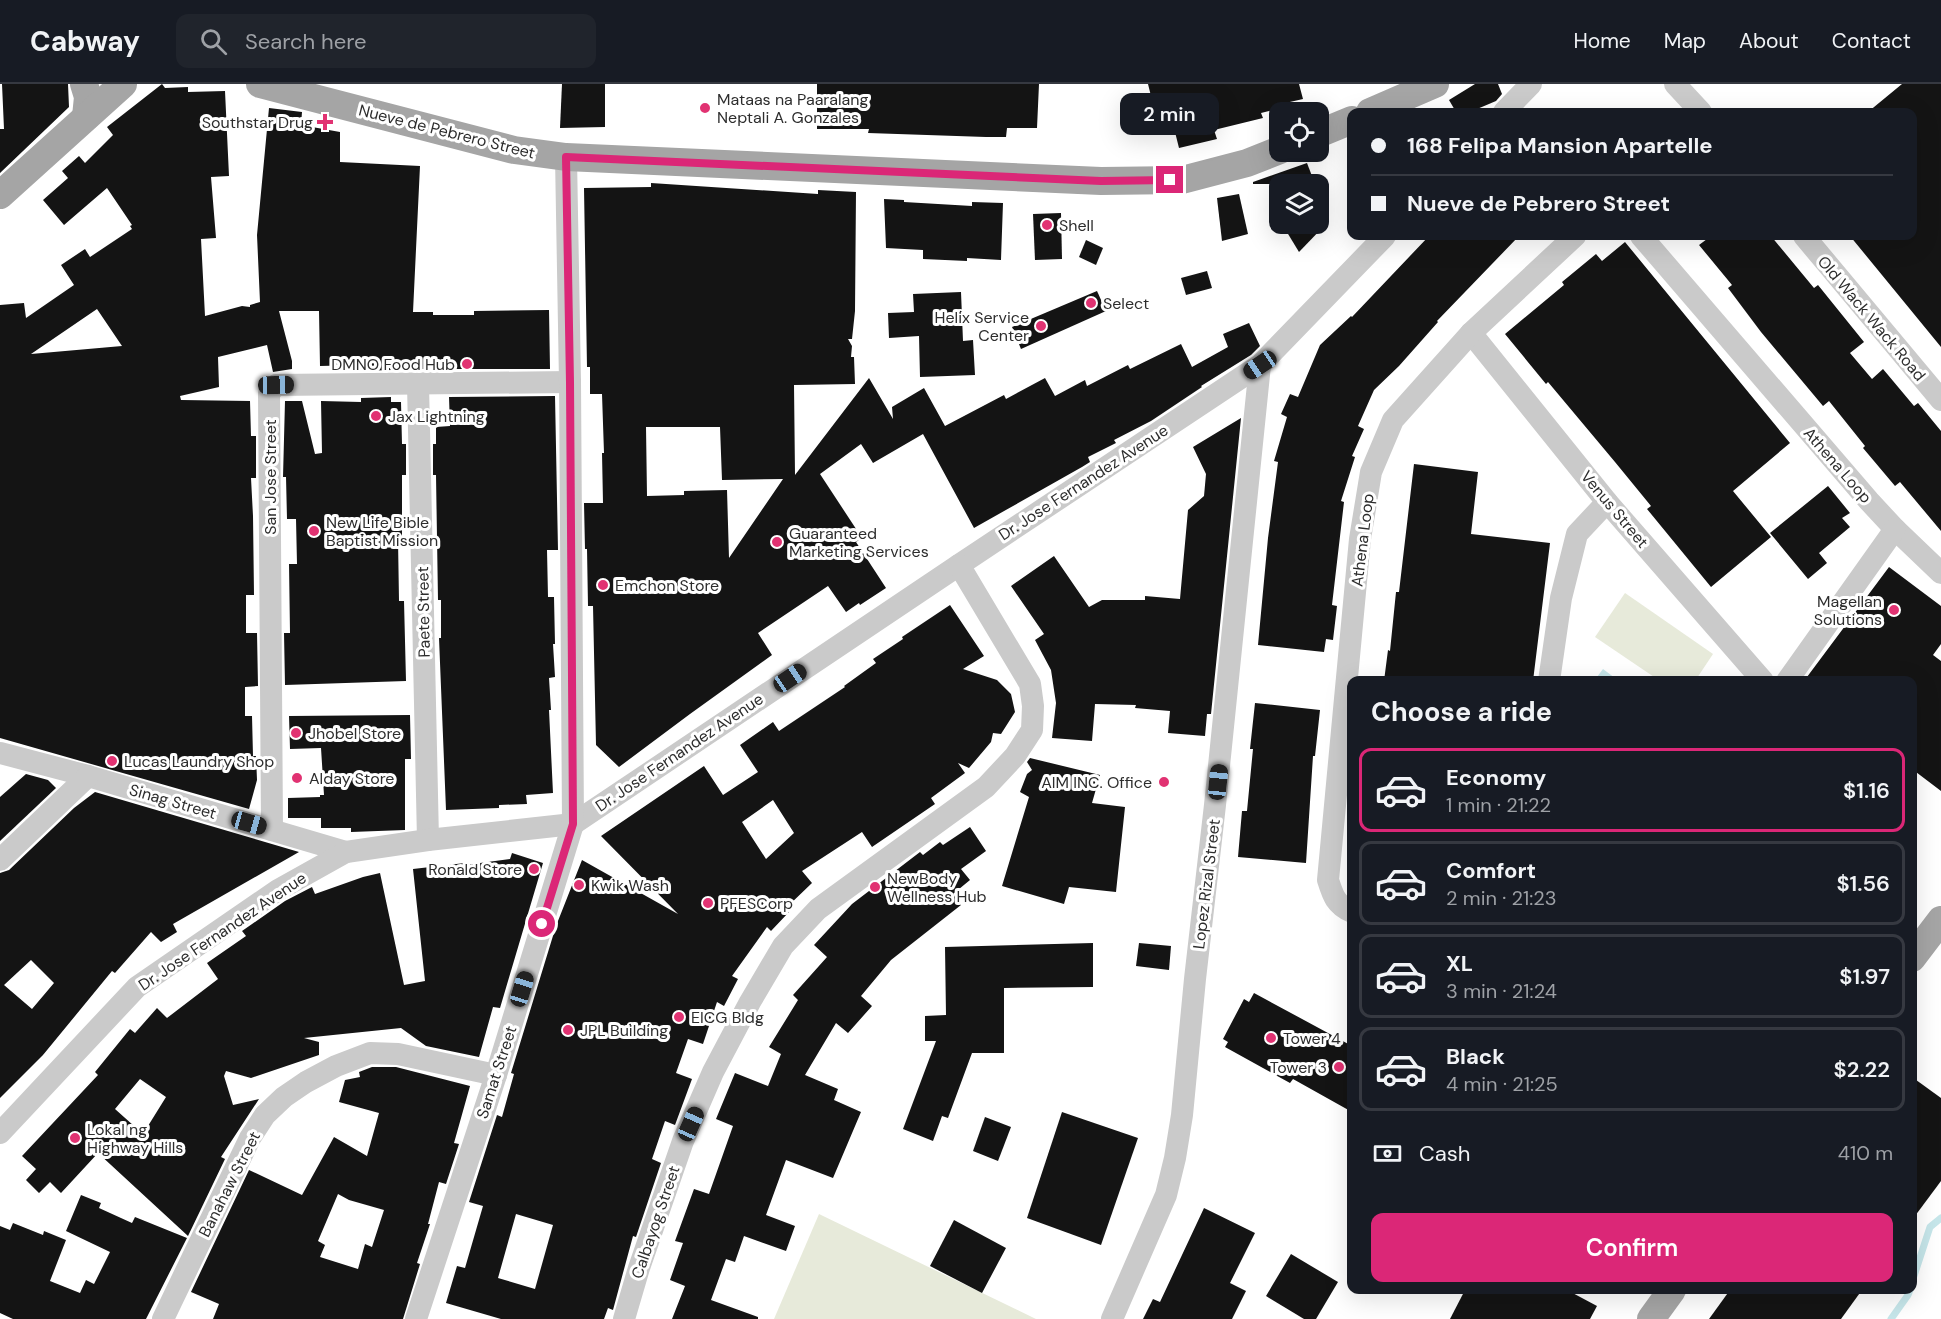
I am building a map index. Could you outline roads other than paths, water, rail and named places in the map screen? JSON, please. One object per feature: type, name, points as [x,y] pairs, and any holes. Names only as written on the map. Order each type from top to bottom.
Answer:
[{"type":"main road","points":[[84,84],[88,97],[87,117]]},
{"type":"main road","points":[[0,195],[123,84]]},
{"type":"main road","name":"Nueve de Pebrero Street","points":[[260,84],[514,150],[566,157],[1135,181],[1182,180],[1246,163],[1269,154]]},
{"type":"main road","points":[[1379,108],[1435,84]]},
{"type":"main road","points":[[1329,129],[1347,122]]},
{"type":"main road","points":[[1917,951],[1941,920]]},
{"type":"main road","points":[[1651,1319],[1669,1294]]},
{"type":"street","points":[[1508,108],[1532,84]]},
{"type":"street","points":[[1675,84],[1697,108]]},
{"type":"street","name":"Samat Street","points":[[416,1319],[496,1075],[573,824],[566,157]]},
{"type":"street","name":"Dr. Jose Fernandez Avenue","points":[[0,1133],[137,987],[278,890],[346,852],[428,840],[573,824],[1260,365],[1381,240]]},
{"type":"street","name":"Athena Loop","points":[[1347,676],[1360,538],[1371,472],[1393,420],[1471,333],[1571,240]]},
{"type":"street","name":"Athena Loop","points":[[1644,240],[1895,529],[1941,573]]},
{"type":"street","name":"Old Wack Wack Road","points":[[1807,240],[1941,400]]},
{"type":"street","name":"Venus Street","points":[[1471,333],[1607,502],[1759,676]]},
{"type":"street","name":"Lopez Rizal Street","points":[[1112,1319],[1166,1195],[1182,1115],[1260,365]]},
{"type":"street","name":"San Jose Street","points":[[272,830],[269,393],[276,385],[570,382]]},
{"type":"street","name":"Paete Street","points":[[418,384],[428,840]]},
{"type":"street","points":[[1551,676],[1561,598],[1577,534],[1607,502]]},
{"type":"street","points":[[1791,676],[1895,529]]},
{"type":"street","name":"Calbayog Street","points":[[624,1319],[639,1268],[683,1141],[713,1072],[783,946],[818,909],[986,787],[1015,756],[1032,730],[1033,706],[1030,684],[959,564]]},
{"type":"street","name":"Athena Loop","points":[[1347,677],[1328,880],[1333,895],[1342,908],[1347,910]]},
{"type":"street","name":"Sinag Street","points":[[0,753],[346,852]]},
{"type":"street","points":[[0,860],[88,777]]},
{"type":"street","name":"Banahaw Street","points":[[163,1319],[250,1138],[265,1115],[284,1097],[336,1066],[369,1053],[398,1054],[496,1075]]},
{"type":"water","points":[[1603,669],[1612,676],[1598,676]]},
{"type":"waterway","points":[[1917,1267],[1930,1227],[1941,1218]]},
{"type":"waterway","points":[[1891,1319],[1908,1294]]},
{"type":"place","name":"Mataas na Paaralang Neptali A. Gonzales","points":[[705,108]]},
{"type":"place","name":"Southstar Drug","points":[[325,122]]},
{"type":"place","name":"Shell","points":[[1047,225]]},
{"type":"place","name":"Select","points":[[1091,303]]},
{"type":"place","name":"Helix Service Center","points":[[1041,326]]},
{"type":"place","name":"DMNO Food Hub","points":[[467,364]]},
{"type":"place","name":"Jax Lightning","points":[[376,416]]},
{"type":"place","name":"New Life Bible Baptist Mission","points":[[314,531]]},
{"type":"place","name":"Guaranteed Marketing Services","points":[[777,542]]},
{"type":"place","name":"Emchon Store","points":[[603,585]]},
{"type":"place","name":"Magellan Solutions","points":[[1894,610]]},
{"type":"place","name":"Jhobel Store","points":[[296,733]]},
{"type":"place","name":"Lucas Laundry Shop","points":[[112,761]]},
{"type":"place","name":"Alday Store","points":[[297,778]]},
{"type":"place","name":"AIM INC. Office","points":[[1164,782]]},
{"type":"place","name":"Ronald Store","points":[[534,869]]},
{"type":"place","name":"Kwik Wash","points":[[579,885]]},
{"type":"place","name":"NewBody Wellness Hub","points":[[875,887]]},
{"type":"place","name":"PFESCorp","points":[[708,903]]},
{"type":"place","name":"EICG Bldg","points":[[679,1017]]},
{"type":"place","name":"JPL Building","points":[[568,1030]]},
{"type":"place","name":"Tower 4","points":[[1271,1038]]},
{"type":"place","name":"Tower 3","points":[[1339,1067]]},
{"type":"place","name":"Lokal ng Highway Hills","points":[[75,1138]]}]
